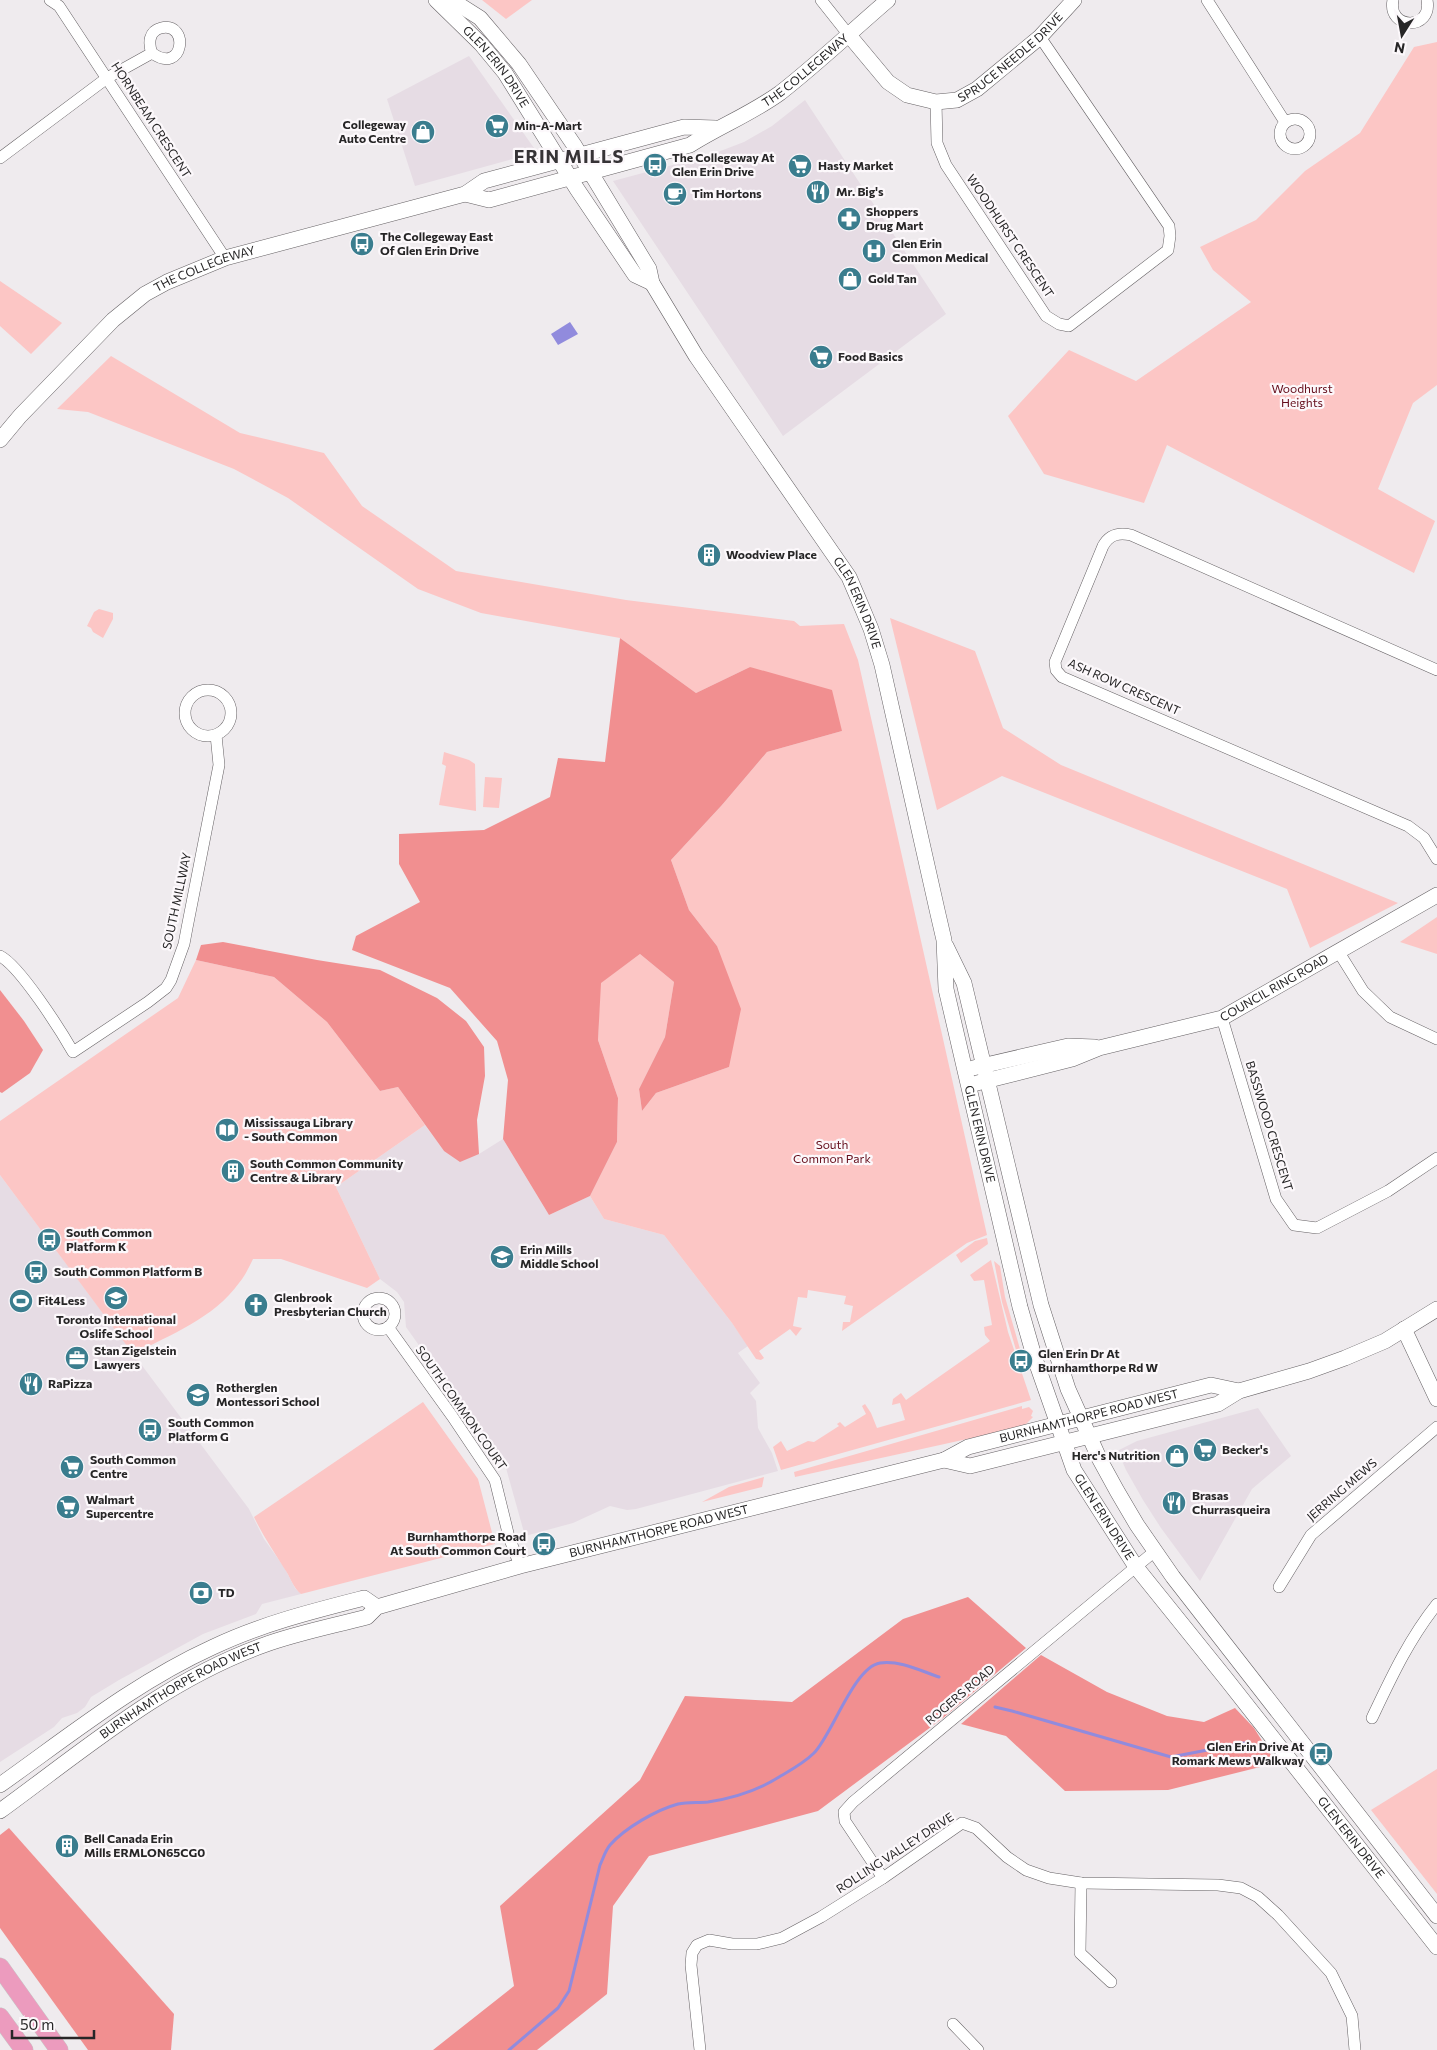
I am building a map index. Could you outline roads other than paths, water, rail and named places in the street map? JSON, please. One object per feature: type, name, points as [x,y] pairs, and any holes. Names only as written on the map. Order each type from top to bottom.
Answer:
[{"type":"main road","points":[[4,1972],[59,2050]]},
{"type":"main road","points":[[0,2017],[24,2050]]},
{"type":"street","name":"HORNBEAM CRESCENT","points":[[50,0],[58,6],[107,78],[225,258]]},
{"type":"street","name":"GLEN ERIN DRIVE","points":[[436,0],[481,44],[505,73],[559,161],[635,275],[652,284]]},
{"type":"street","name":"GLEN ERIN DRIVE","points":[[444,0],[461,6],[480,18],[520,64],[591,172],[649,269],[652,284],[707,372],[848,577],[872,628],[944,940],[946,989],[1020,1307],[1034,1356],[1074,1470],[1136,1567],[1228,1680],[1437,1947]]},
{"type":"street","points":[[821,0],[848,34]]},
{"type":"street","name":"THE COLLEGEWAY","points":[[465,194],[489,200],[690,145],[716,128],[746,115],[780,92],[888,0]]},
{"type":"street","name":"SPRUCE NEEDLE DRIVE","points":[[848,34],[888,82],[907,95],[936,102],[957,100],[977,89],[1040,37],[1074,0]]},
{"type":"street","points":[[1207,0],[1285,122]]},
{"type":"street","points":[[1393,0],[1395,15],[1404,22],[1410,23],[1421,20],[1425,15],[1428,9],[1427,0]]},
{"type":"street","name":"WOODHURST CRESCENT","points":[[936,102],[938,143],[946,165],[1046,316],[1059,324],[1069,326],[1168,250],[1169,226],[1040,37]]},
{"type":"street","points":[[0,158],[107,78],[152,53]]},
{"type":"street","name":"THE COLLEGEWAY","points":[[0,440],[41,394],[127,308],[145,294],[167,282],[225,258],[465,194],[484,181],[684,127],[716,128]]},
{"type":"street","name":"ASH ROW CRESCENT","points":[[1437,670],[1130,535],[1121,534],[1108,538],[1102,546],[1054,662],[1056,670],[1062,677],[1408,826],[1424,838],[1437,859]]},
{"type":"street","points":[[213,690],[226,697],[230,703],[231,718],[228,725],[216,735],[209,736],[196,732],[187,722],[186,707],[193,695],[199,692],[213,690]]},
{"type":"street","name":"SOUTH MILLWAY","points":[[0,956],[29,986],[62,1032],[73,1052],[166,988],[171,980],[188,928],[219,765],[216,735]]},
{"type":"street","name":"COUNCIL RING ROAD","points":[[968,1086],[1072,1059],[1099,1048],[1222,1018],[1437,896]]},
{"type":"street","name":"GLEN ERIN DRIVE","points":[[944,940],[964,983],[1041,1305],[1068,1389],[1117,1491],[1155,1551],[1437,1916]]},
{"type":"street","points":[[1338,951],[1363,991],[1390,1017],[1437,1039]]},
{"type":"street","name":"BASSWOOD CRESCENT","points":[[1222,1018],[1276,1199],[1294,1225],[1317,1228],[1388,1191],[1437,1158]]},
{"type":"street","name":"COUNCIL RING ROAD","points":[[964,1070],[1068,1046],[1099,1048]]},
{"type":"street","name":"BURNHAMTHORPE ROAD WEST","points":[[944,1460],[970,1466],[1218,1404],[1239,1391],[1309,1371],[1345,1358],[1384,1341],[1437,1309]]},
{"type":"street","name":"SOUTH COMMON COURT","points":[[388,1328],[490,1472],[494,1480],[509,1537],[520,1566]]},
{"type":"street","points":[[1404,1328],[1437,1399]]},
{"type":"street","name":"BURNHAMTHORPE ROAD WEST","points":[[0,1811],[144,1705],[191,1677],[264,1644],[367,1617],[377,1607],[520,1566],[944,1460],[968,1448],[1211,1385],[1239,1391]]},
{"type":"street","name":"JERRING MEWS","points":[[1279,1587],[1311,1535],[1437,1426]]},
{"type":"street","name":"ROGERS ROAD","points":[[883,1878],[845,1821],[844,1812],[853,1802],[1155,1551]]},
{"type":"street","name":"BURNHAMTHORPE ROAD WEST","points":[[0,1785],[146,1683],[214,1646],[258,1628],[364,1598],[377,1607]]},
{"type":"street","points":[[1372,1718],[1418,1628],[1437,1604]]},
{"type":"street","name":"ROLLING VALLEY DRIVE","points":[[700,2050],[691,1965],[692,1954],[697,1945],[709,1940],[732,1944],[757,1944],[782,1938],[821,1917],[883,1878],[962,1823],[976,1828],[1007,1858],[1026,1870],[1049,1878],[1081,1883],[1218,1885],[1241,1888],[1258,1897],[1278,1915],[1331,1973],[1352,2016],[1355,2050]]},
{"type":"street","points":[[1081,1883],[1080,1953],[1111,1982]]},
{"type":"street","points":[[953,2024],[978,2050]]},
{"type":"waterway","points":[[509,2050],[558,2008],[569,1991],[600,1865],[608,1847],[624,1832],[641,1820],[678,1804],[708,1802],[745,1793],[771,1782],[802,1763],[821,1744],[852,1688],[870,1667],[880,1663],[895,1663],[939,1677]]},
{"type":"waterway","points":[[995,1707],[1171,1757],[1244,1743]]},
{"type":"place","name":"Min-A-Mart","points":[[497,126]]},
{"type":"place","name":"Collegeway Auto Centre","points":[[423,132]]},
{"type":"place","name":"The Collegeway At Glen Erin Drive","points":[[655,165]]},
{"type":"place","name":"Hasty Market","points":[[800,166]]},
{"type":"place","name":"Mr. Big's","points":[[818,192]]},
{"type":"place","name":"Tim Hortons","points":[[675,194]]},
{"type":"place","name":"Shoppers Drug Mart","points":[[849,219]]},
{"type":"place","name":"The Collegeway East Of Glen Erin Drive","points":[[362,244]]},
{"type":"place","name":"Glen Erin Common Medical","points":[[874,251]]},
{"type":"place","name":"Gold Tan","points":[[850,279]]},
{"type":"place","name":"Food Basics","points":[[821,357]]},
{"type":"place","name":"Woodview Place","points":[[709,555]]},
{"type":"place","name":"Mississauga Library - South Common","points":[[227,1130]]},
{"type":"place","name":"South Common Community Centre & Library","points":[[233,1171]]},
{"type":"place","name":"South Common Platform K","points":[[49,1240]]},
{"type":"place","name":"Erin Mills Middle School","points":[[502,1257]]},
{"type":"place","name":"South Common Platform B","points":[[36,1272]]},
{"type":"place","name":"Toronto International Oslife School","points":[[116,1298]]},
{"type":"place","name":"Fit4Less","points":[[21,1301]]},
{"type":"place","name":"Glenbrook Presbyterian Church","points":[[256,1305]]},
{"type":"place","name":"Stan Zigelstein Lawyers","points":[[77,1358]]},
{"type":"place","name":"Glen Erin Dr At Burnhamthorpe Rd W","points":[[1021,1361]]},
{"type":"place","name":"RaPizza","points":[[31,1384]]},
{"type":"place","name":"Rotherglen Montessori School","points":[[198,1395]]},
{"type":"place","name":"South Common Platform G","points":[[150,1430]]},
{"type":"place","name":"Becker's","points":[[1205,1450]]},
{"type":"place","name":"Herc's Nutrition","points":[[1177,1456]]},
{"type":"place","name":"South Common Centre","points":[[72,1467]]},
{"type":"place","name":"Brasas Churrasqueira","points":[[1174,1503]]},
{"type":"place","name":"Walmart Supercentre","points":[[68,1507]]},
{"type":"place","name":"Burnhamthorpe Road At South Common Court","points":[[544,1544]]},
{"type":"place","name":"TD","points":[[201,1593]]},
{"type":"place","name":"Glen Erin Drive At Romark Mews Walkway","points":[[1321,1754]]},
{"type":"place","name":"Bell Canada Erin Mills ERMLON65CG0","points":[[67,1846]]},
{"type":"district","name":"ERIN MILLS","points":[[569,157]]},
{"type":"park label","name":"Woodhurst Heights","points":[[1302,396]]},
{"type":"park label","name":"South Common Park","points":[[832,1152]]}]
